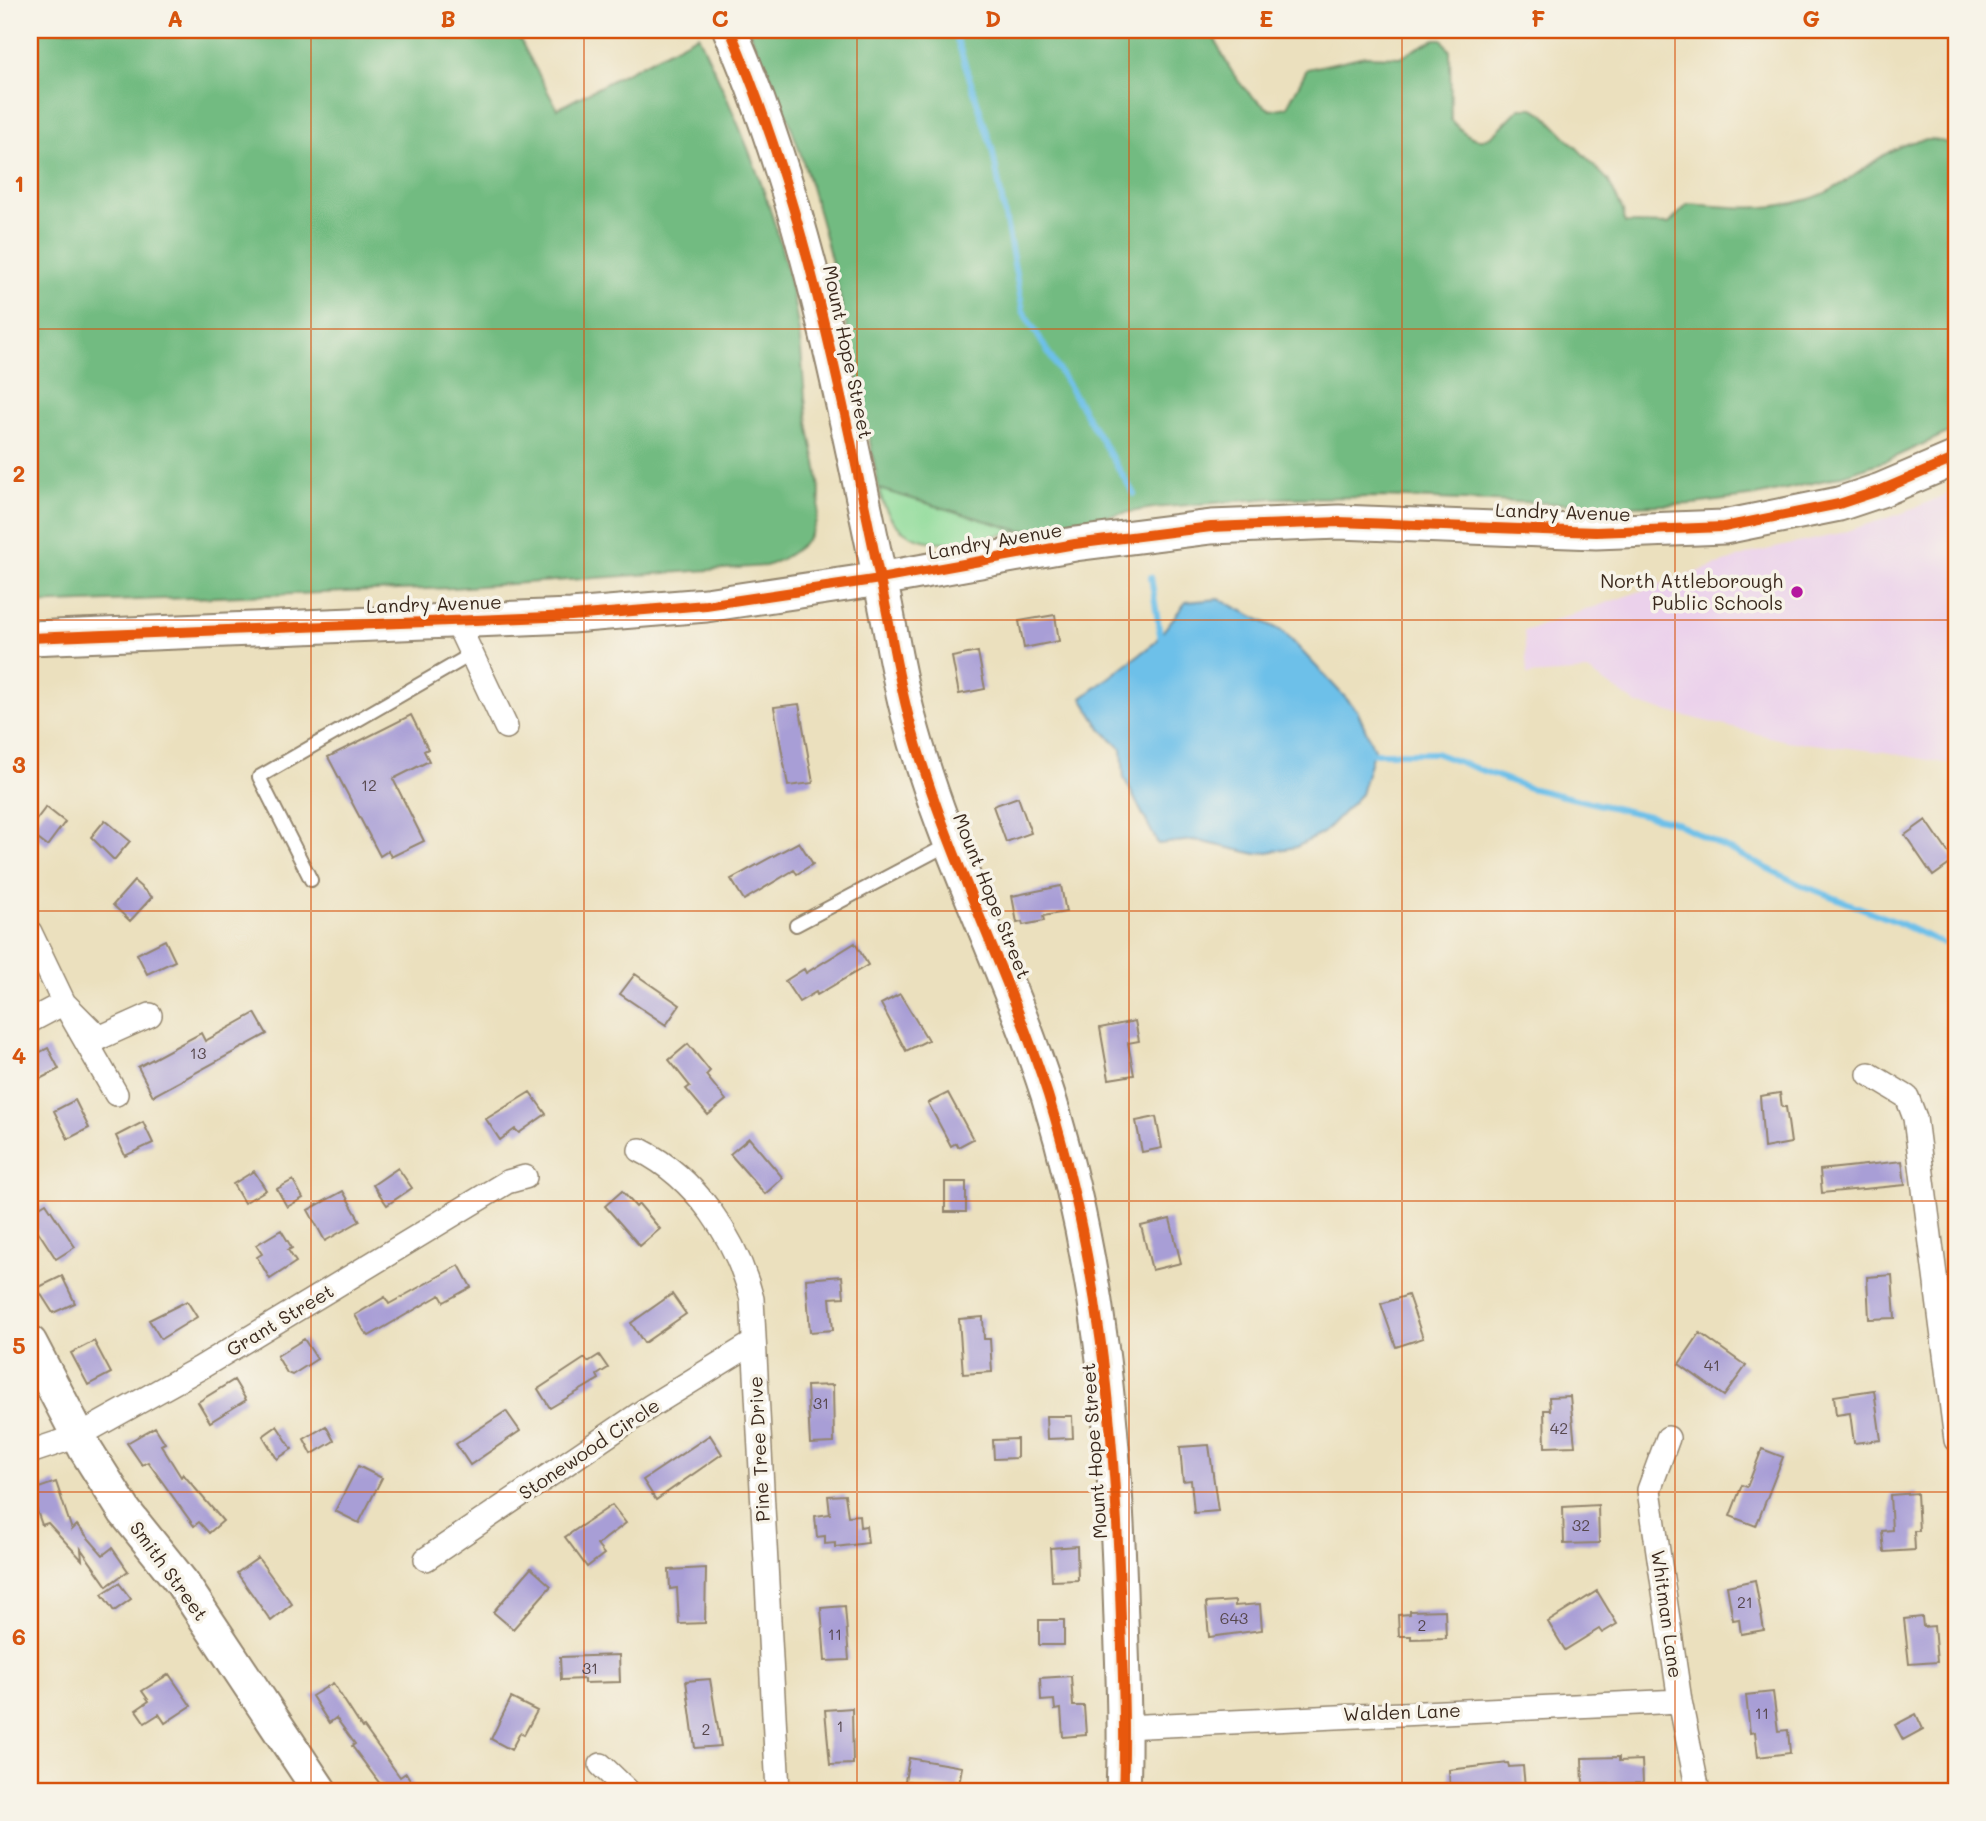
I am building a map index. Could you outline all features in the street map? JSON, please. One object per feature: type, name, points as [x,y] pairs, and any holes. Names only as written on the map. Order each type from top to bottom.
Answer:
[{"type":"street","name":"Mount Hope Street","points":[[730,30],[780,158],[810,258],[908,715],[951,843],[1014,996],[1047,1092],[1075,1187],[1103,1341],[1113,1436],[1124,1727],[1123,1791]]},
{"type":"street","name":"Landry Avenue","points":[[30,638],[456,621],[706,606],[880,579],[1075,544],[1224,526],[1402,522],[1622,532],[1724,527],[1839,504],[1956,458]]},
{"type":"street","points":[[456,621],[506,727]]},
{"type":"street","points":[[30,932],[64,1003],[116,1094]]},
{"type":"street","points":[[64,1003],[99,1038],[150,1015]]},
{"type":"street","points":[[30,1021],[64,1003]]},
{"type":"street","points":[[1868,1074],[1907,1097],[1920,1143],[1954,1403],[1956,1440]]},
{"type":"street","name":"Pine Tree Drive","points":[[640,1150],[667,1164],[725,1233],[744,1271],[749,1290],[778,1791]]},
{"type":"street","name":"Grant Street","points":[[30,1452],[78,1436],[200,1368],[507,1182],[525,1177]]},
{"type":"street","name":"Smith Street","points":[[30,1343],[78,1436],[125,1512],[182,1583],[320,1791]]},
{"type":"street","name":"Stonewood Circle","points":[[426,1559],[651,1406],[753,1343]]},
{"type":"street","name":"Whitman Lane","points":[[1668,1438],[1649,1490],[1680,1701],[1698,1791]]},
{"type":"street","name":"Walden Lane","points":[[1124,1727],[1680,1701]]},
{"type":"street","points":[[601,1765],[628,1791]]},
{"type":"lane","points":[[311,880],[259,777],[472,654]]},
{"type":"lane","points":[[796,925],[951,843]]},
{"type":"shaded area","name":"North Attleborough Public Schools","points":[[1956,490],[1956,765],[1885,752],[1786,741],[1637,704],[1588,671],[1527,675],[1524,631],[1752,553],[1834,535],[1903,513]]},
{"type":"green space","points":[[30,30],[515,30],[557,109],[698,35],[759,177],[791,288],[800,338],[808,422],[820,487],[818,514],[811,534],[794,551],[766,566],[452,588],[30,604]]},
{"type":"green space","points":[[748,30],[1211,30],[1234,75],[1250,95],[1271,110],[1287,107],[1307,69],[1365,56],[1400,57],[1435,39],[1442,39],[1450,51],[1451,120],[1463,132],[1473,138],[1482,139],[1496,132],[1520,108],[1533,108],[1543,113],[1608,180],[1623,211],[1625,223],[1669,224],[1688,204],[1747,208],[1790,204],[1826,193],[1897,148],[1915,142],[1935,140],[1956,146],[1956,429],[1888,460],[1830,479],[1756,496],[1693,504],[1630,506],[1379,497],[1273,498],[1153,508],[1021,531],[879,489],[840,296],[815,201],[784,107]]},
{"type":"green space","points":[[879,489],[1021,531],[956,542],[935,542],[917,538],[900,529],[888,513]]},
{"type":"water","points":[[1219,599],[1284,632],[1357,710],[1374,749],[1361,794],[1323,833],[1296,847],[1256,854],[1194,840],[1158,844],[1124,778],[1122,749],[1101,729],[1082,698],[1153,644],[1186,602]]},
{"type":"building","points":[[1055,615],[1059,641],[1024,648],[1019,621]]},
{"type":"building","points":[[978,652],[985,689],[959,694],[952,657]]},
{"type":"building","points":[[799,704],[813,783],[788,786],[774,707]]},
{"type":"building","points":[[411,715],[428,749],[424,751],[429,761],[393,779],[424,841],[391,857],[388,851],[380,856],[328,757]]},
{"type":"building","points":[[1018,797],[1031,833],[1006,842],[993,806]]},
{"type":"building","points":[[46,807],[65,822],[47,846],[30,833],[30,828]]},
{"type":"building","points":[[105,820],[130,841],[114,860],[91,837]]},
{"type":"building","points":[[1926,820],[1954,861],[1933,876],[1905,835]]},
{"type":"building","points":[[799,842],[813,864],[797,874],[794,870],[744,900],[731,879]]},
{"type":"building","points":[[134,881],[152,897],[130,921],[113,905]]},
{"type":"building","points":[[1061,886],[1066,912],[1043,916],[1044,921],[1023,925],[1022,922],[1017,923],[1012,896]]},
{"type":"building","points":[[165,940],[175,961],[147,974],[137,954]]},
{"type":"building","points":[[855,943],[868,965],[817,995],[816,992],[799,1002],[785,981],[804,969],[806,973]]},
{"type":"building","points":[[635,974],[680,1005],[666,1025],[620,994]]},
{"type":"building","points":[[900,994],[928,1040],[906,1051],[881,1004]]},
{"type":"building","points":[[255,1013],[267,1034],[153,1096],[138,1067],[201,1033],[205,1041]]},
{"type":"building","points":[[1135,1021],[1139,1041],[1128,1043],[1134,1075],[1109,1079],[1100,1028]]},
{"type":"building","points":[[688,1044],[710,1071],[706,1075],[726,1100],[708,1115],[686,1089],[690,1086],[669,1060]]},
{"type":"building","points":[[48,1048],[59,1069],[30,1084],[30,1057]]},
{"type":"building","points":[[530,1092],[546,1114],[519,1133],[515,1129],[500,1140],[486,1119]]},
{"type":"building","points":[[948,1093],[973,1139],[958,1147],[956,1143],[951,1146],[928,1103]]},
{"type":"building","points":[[1780,1093],[1782,1107],[1786,1107],[1791,1143],[1764,1148],[1760,1096]]},
{"type":"building","points":[[75,1100],[89,1128],[68,1139],[54,1111]]},
{"type":"building","points":[[1156,1117],[1162,1148],[1142,1152],[1136,1121]]},
{"type":"building","points":[[143,1122],[153,1143],[125,1156],[116,1136]]},
{"type":"building","points":[[749,1138],[783,1178],[765,1194],[730,1154]]},
{"type":"building","points":[[1902,1161],[1905,1185],[1822,1193],[1820,1170]]},
{"type":"building","points":[[398,1168],[412,1188],[387,1205],[373,1185]]},
{"type":"building","points":[[254,1171],[266,1190],[244,1203],[233,1184]]},
{"type":"building","points":[[293,1180],[303,1198],[287,1207],[277,1189]]},
{"type":"building","points":[[945,1182],[966,1182],[966,1212],[945,1212]]},
{"type":"building","points":[[343,1191],[360,1221],[325,1241],[308,1210]]},
{"type":"building","points":[[622,1191],[636,1207],[639,1204],[660,1229],[640,1246],[605,1206]]},
{"type":"building","points":[[46,1203],[75,1247],[56,1259],[30,1219],[30,1213]]},
{"type":"building","points":[[1170,1219],[1181,1263],[1152,1270],[1141,1226]]},
{"type":"building","points":[[281,1230],[292,1248],[288,1250],[296,1262],[270,1279],[257,1257],[262,1254],[256,1245]]},
{"type":"building","points":[[459,1265],[471,1287],[444,1302],[440,1295],[369,1336],[364,1331],[355,1315],[385,1297],[389,1304]]},
{"type":"building","points":[[1892,1275],[1895,1318],[1869,1319],[1867,1277]]},
{"type":"building","points":[[62,1276],[75,1303],[53,1313],[37,1288]]},
{"type":"building","points":[[842,1276],[844,1297],[830,1298],[833,1330],[810,1332],[806,1279]]},
{"type":"building","points":[[672,1294],[686,1314],[644,1343],[631,1323]]},
{"type":"building","points":[[1408,1295],[1423,1338],[1396,1347],[1381,1304]]},
{"type":"building","points":[[187,1301],[197,1317],[161,1339],[149,1320]]},
{"type":"building","points":[[983,1317],[984,1339],[990,1339],[992,1372],[963,1374],[959,1319]]},
{"type":"building","points":[[1700,1333],[1746,1366],[1724,1396],[1679,1364]]},
{"type":"building","points":[[304,1339],[317,1359],[292,1375],[287,1373],[277,1356]]},
{"type":"building","points":[[94,1341],[111,1373],[88,1385],[71,1353]]},
{"type":"building","points":[[599,1355],[608,1368],[597,1375],[599,1379],[550,1408],[538,1389],[585,1358],[588,1362]]},
{"type":"building","points":[[234,1380],[246,1400],[210,1422],[198,1402]]},
{"type":"building","points":[[833,1385],[834,1443],[810,1444],[807,1386]]},
{"type":"building","points":[[1874,1390],[1881,1440],[1854,1443],[1850,1413],[1836,1415],[1834,1396]]},
{"type":"building","points":[[1570,1396],[1575,1446],[1545,1447],[1544,1410],[1550,1410],[1549,1397]]},
{"type":"building","points":[[506,1411],[520,1431],[470,1465],[456,1444]]},
{"type":"building","points":[[1046,1416],[1072,1416],[1073,1438],[1047,1439]]},
{"type":"building","points":[[277,1426],[292,1449],[277,1459],[263,1436]]},
{"type":"building","points":[[326,1426],[334,1441],[312,1454],[304,1439]]},
{"type":"building","points":[[155,1427],[165,1443],[161,1445],[181,1477],[183,1474],[223,1521],[209,1533],[199,1522],[194,1526],[148,1462],[142,1465],[127,1443]]},
{"type":"building","points":[[710,1435],[722,1454],[656,1500],[643,1480]]},
{"type":"building","points":[[1017,1439],[1017,1458],[994,1459],[993,1440]]},
{"type":"building","points":[[1209,1445],[1218,1511],[1194,1513],[1191,1480],[1183,1481],[1180,1447]]},
{"type":"building","points":[[1762,1449],[1783,1457],[1756,1526],[1730,1516],[1742,1485],[1747,1487]]},
{"type":"building","points":[[358,1466],[382,1478],[359,1523],[335,1511]]},
{"type":"building","points":[[56,1482],[72,1530],[77,1525],[103,1555],[112,1548],[128,1571],[107,1586],[81,1549],[82,1560],[48,1523],[42,1525],[30,1491]]},
{"type":"building","points":[[1917,1493],[1919,1531],[1914,1531],[1915,1550],[1884,1552],[1882,1531],[1892,1530],[1890,1495]]},
{"type":"building","points":[[845,1495],[848,1516],[859,1515],[860,1527],[866,1526],[868,1543],[835,1547],[835,1543],[825,1544],[825,1536],[817,1537],[815,1516],[830,1514],[828,1496]]},
{"type":"building","points":[[612,1505],[626,1523],[597,1545],[604,1554],[587,1567],[565,1537]]},
{"type":"building","points":[[1598,1505],[1599,1543],[1564,1544],[1563,1507]]},
{"type":"building","points":[[1077,1546],[1078,1580],[1052,1581],[1050,1548]]},
{"type":"building","points":[[258,1558],[292,1604],[271,1621],[237,1573]]},
{"type":"building","points":[[531,1568],[551,1586],[513,1629],[493,1612]]},
{"type":"building","points":[[706,1568],[705,1623],[679,1624],[677,1588],[670,1589],[669,1570]]},
{"type":"building","points":[[1755,1580],[1764,1630],[1741,1634],[1739,1619],[1733,1620],[1727,1586]]},
{"type":"building","points":[[119,1583],[131,1599],[114,1611],[102,1594]]},
{"type":"building","points":[[1597,1591],[1617,1624],[1602,1633],[1599,1629],[1565,1650],[1548,1622]]},
{"type":"building","points":[[1235,1601],[1235,1606],[1260,1604],[1262,1630],[1209,1637],[1206,1603]]},
{"type":"building","points":[[845,1606],[849,1660],[825,1661],[821,1608]]},
{"type":"building","points":[[1445,1610],[1446,1638],[1411,1639],[1411,1636],[1399,1636],[1398,1615],[1410,1614],[1410,1611]]},
{"type":"building","points":[[1922,1617],[1923,1627],[1934,1626],[1937,1662],[1909,1664],[1904,1619]]},
{"type":"building","points":[[1039,1620],[1064,1620],[1064,1645],[1039,1645]]},
{"type":"building","points":[[619,1655],[620,1682],[584,1683],[584,1679],[561,1680],[560,1657]]},
{"type":"building","points":[[169,1674],[191,1706],[165,1723],[159,1714],[145,1723],[136,1710],[149,1701],[142,1691]]},
{"type":"building","points":[[1071,1676],[1073,1706],[1084,1706],[1086,1735],[1063,1737],[1061,1709],[1055,1710],[1054,1700],[1041,1701],[1040,1678]]},
{"type":"building","points":[[710,1679],[721,1746],[695,1748],[686,1681]]},
{"type":"building","points":[[333,1683],[362,1728],[364,1727],[400,1777],[406,1773],[417,1791],[378,1791],[383,1788],[352,1746],[355,1744],[336,1718],[329,1723],[312,1696]]},
{"type":"building","points":[[1773,1692],[1778,1731],[1788,1730],[1790,1753],[1758,1757],[1755,1732],[1750,1733],[1746,1695]]},
{"type":"building","points":[[511,1698],[537,1711],[524,1735],[520,1733],[511,1750],[491,1739]]},
{"type":"building","points":[[852,1708],[853,1764],[830,1765],[825,1710]]},
{"type":"building","points":[[1916,1714],[1923,1729],[1903,1740],[1895,1725]]},
{"type":"building","points":[[1619,1757],[1619,1761],[1642,1760],[1643,1783],[1583,1785],[1582,1758]]},
{"type":"building","points":[[909,1758],[962,1767],[958,1789],[905,1781]]},
{"type":"building","points":[[1508,1763],[1509,1767],[1523,1766],[1525,1787],[1510,1789],[1511,1791],[1450,1791],[1449,1770]]},
{"type":"waterway","points":[[954,30],[992,148],[1023,311],[1134,494]]},
{"type":"waterway","points":[[1151,577],[1161,641]]},
{"type":"waterway","points":[[1366,753],[1435,753],[1529,788],[1674,822],[1799,884],[1897,922],[1942,943]]},
{"type":"cycle path","points":[[730,30],[757,97],[801,234],[836,373],[901,685],[923,766],[957,861],[1032,1047],[1048,1095],[1080,1217],[1100,1340],[1113,1464],[1123,1690],[1123,1791]]},
{"type":"cycle path","points":[[30,638],[571,616],[706,605],[880,579],[1075,544],[1211,527],[1339,522],[1596,532],[1724,527],[1839,504],[1881,490],[1956,458]]},
{"type":"place","name":"North Attleborough Public Schools","points":[[1797,592]]}]
